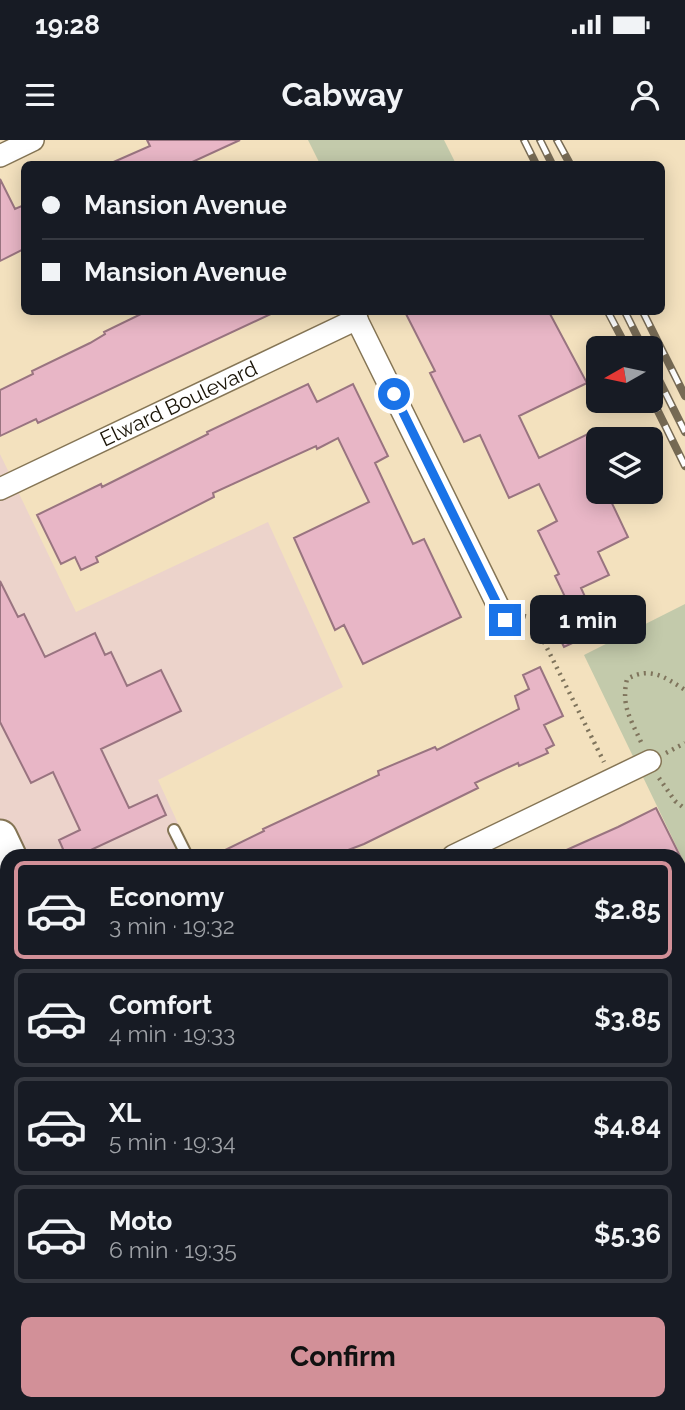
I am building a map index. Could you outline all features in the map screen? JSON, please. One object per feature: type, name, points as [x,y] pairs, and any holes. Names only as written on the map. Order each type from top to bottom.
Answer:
[{"type":"street","points":[[0,156],[33,140]]},
{"type":"street","points":[[355,315],[514,618]]},
{"type":"street","name":"Elward Boulevard","points":[[0,489],[355,315]]},
{"type":"street","points":[[467,849],[650,761]]},
{"type":"lane","points":[[174,830],[184,849]]},
{"type":"path","points":[[514,618],[533,618],[612,779]]},
{"type":"path","points":[[685,690],[662,675],[638,673],[627,679],[623,695],[628,713],[650,761],[675,801],[685,809]]},
{"type":"shaded area","points":[[0,454],[76,612],[268,522],[343,687],[158,780],[190,849],[0,849]]},
{"type":"green space","points":[[308,140],[444,140],[454,161],[318,161]]},
{"type":"green space","points":[[685,604],[685,849],[678,849],[584,655]]},
{"type":"building","points":[[147,140],[240,140],[194,161],[116,161],[150,146]]},
{"type":"building","points":[[0,179],[15,209],[21,206],[21,250],[0,261]]},
{"type":"building","points":[[139,315],[269,315],[38,423],[36,419],[0,436],[0,390],[90,343],[105,334],[104,332]]},
{"type":"building","points":[[407,315],[551,315],[586,383],[519,416],[539,458],[586,435],[586,504],[612,504],[628,537],[598,552],[609,575],[581,588],[593,614],[586,617],[593,632],[588,636],[564,647],[550,619],[561,614],[557,606],[567,601],[555,576],[559,574],[538,531],[557,521],[539,484],[509,498],[480,435],[464,442],[430,373],[435,371]]},
{"type":"building","points":[[308,384],[317,402],[353,384],[388,456],[375,463],[413,544],[424,539],[461,617],[363,664],[344,625],[335,630],[294,538],[369,502],[338,438],[213,493],[214,497],[96,557],[98,562],[81,570],[75,557],[61,564],[37,515],[101,484],[102,487],[208,434],[207,432]]},
{"type":"building","points":[[0,581],[18,617],[24,614],[45,657],[95,633],[105,655],[111,652],[127,686],[161,670],[181,711],[101,749],[129,808],[157,795],[166,815],[93,849],[63,849],[59,840],[80,830],[53,772],[31,783],[0,722]]},
{"type":"building","points":[[540,667],[563,716],[544,725],[554,745],[546,749],[548,753],[519,766],[518,763],[475,783],[478,788],[351,849],[227,849],[264,831],[263,829],[379,775],[378,771],[435,747],[437,750],[519,709],[515,696],[529,689],[523,675]]},
{"type":"building","points":[[656,808],[676,849],[569,849]]},
{"type":"railway","points":[[524,140],[534,161]]},
{"type":"railway","points":[[540,140],[550,161]]},
{"type":"railway","points":[[557,140],[568,161]]},
{"type":"railway","points":[[610,315],[621,336]]},
{"type":"railway","points":[[626,315],[637,336]]},
{"type":"railway","points":[[644,315],[685,396]]},
{"type":"railway","points":[[663,388],[685,432]]},
{"type":"railway","points":[[659,413],[685,466]]},
{"type":"route","points":[[394,394],[505,620]]}]
